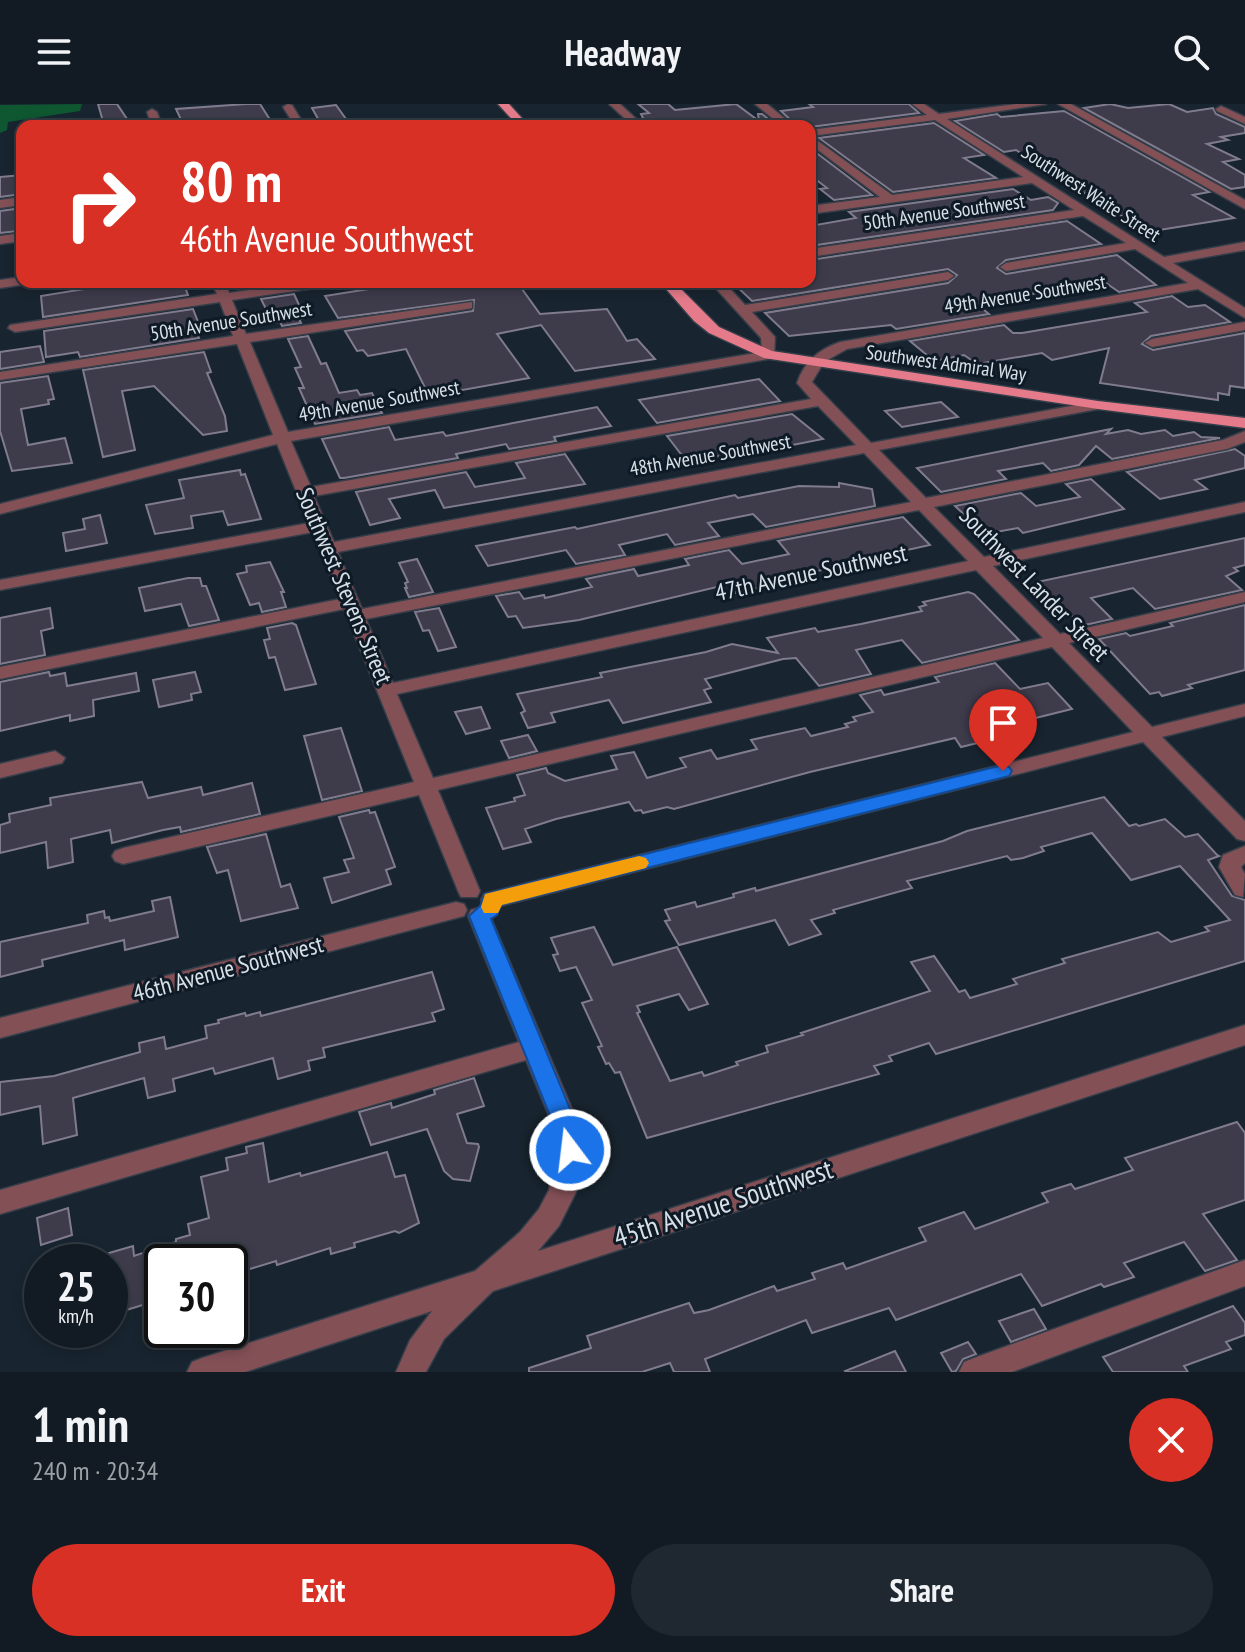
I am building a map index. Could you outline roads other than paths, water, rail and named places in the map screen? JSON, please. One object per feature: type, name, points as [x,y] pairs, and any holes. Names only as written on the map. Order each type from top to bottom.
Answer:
[{"type":"main road","points":[[503,104],[518,120]]},
{"type":"main road","name":"Southwest Admiral Way","points":[[672,288],[714,330],[769,355],[1098,405],[1245,423]]},
{"type":"street","points":[[614,104],[632,120]]},
{"type":"street","points":[[760,104],[781,120]]},
{"type":"street","name":"Southwest Waite Street","points":[[917,104],[1245,314]]},
{"type":"street","points":[[816,132],[1041,104]]},
{"type":"street","points":[[1063,104],[1245,205]]},
{"type":"street","points":[[288,107],[296,120]]},
{"type":"street","points":[[1221,109],[1245,121]]},
{"type":"street","points":[[152,112],[155,120]]},
{"type":"street","points":[[816,144],[890,199]]},
{"type":"street","points":[[816,209],[1033,179]]},
{"type":"street","name":"50th Avenue Southwest","points":[[816,252],[1083,212]]},
{"type":"street","points":[[1006,267],[1136,245]]},
{"type":"street","points":[[1161,261],[1245,246]]},
{"type":"street","points":[[743,309],[948,276]]},
{"type":"street","name":"49th Avenue Southwest","points":[[815,364],[825,353],[845,345],[1200,285]]},
{"type":"street","points":[[15,328],[221,290],[248,288]]},
{"type":"street","points":[[723,288],[768,337],[769,355]]},
{"type":"street","name":"Southwest Stevens Street","points":[[221,290],[565,1123],[570,1150],[567,1177],[558,1206],[540,1232],[443,1318],[425,1340],[411,1372]]},
{"type":"street","points":[[1227,302],[1245,299]]},
{"type":"street","name":"50th Avenue Southwest","points":[[0,376],[467,305]]},
{"type":"street","points":[[1152,343],[1245,326]]},
{"type":"street","points":[[1175,345],[1245,333]]},
{"type":"street","name":"49th Avenue Southwest","points":[[0,509],[281,438],[769,355]]},
{"type":"street","name":"Southwest Lander Street","points":[[815,364],[804,383],[1245,834]]},
{"type":"street","points":[[305,493],[822,401]]},
{"type":"street","name":"48th Avenue Southwest","points":[[329,548],[1098,405]]},
{"type":"street","points":[[0,673],[922,503],[1227,444],[1245,436]]},
{"type":"street","name":"47th Avenue Southwest","points":[[387,690],[1245,507]]},
{"type":"street","points":[[0,585],[319,526]]},
{"type":"street","points":[[123,856],[1245,597]]},
{"type":"street","name":"46th Avenue Southwest","points":[[0,1028],[474,904],[1245,710]]},
{"type":"street","points":[[0,771],[55,758]]},
{"type":"street","points":[[1243,889],[1230,867],[1231,860],[1245,854]]},
{"type":"street","name":"45th Avenue Southwest","points":[[202,1372],[1245,1035]]},
{"type":"street","points":[[0,1202],[533,1048]]},
{"type":"street","points":[[974,1372],[1245,1273]]}]
